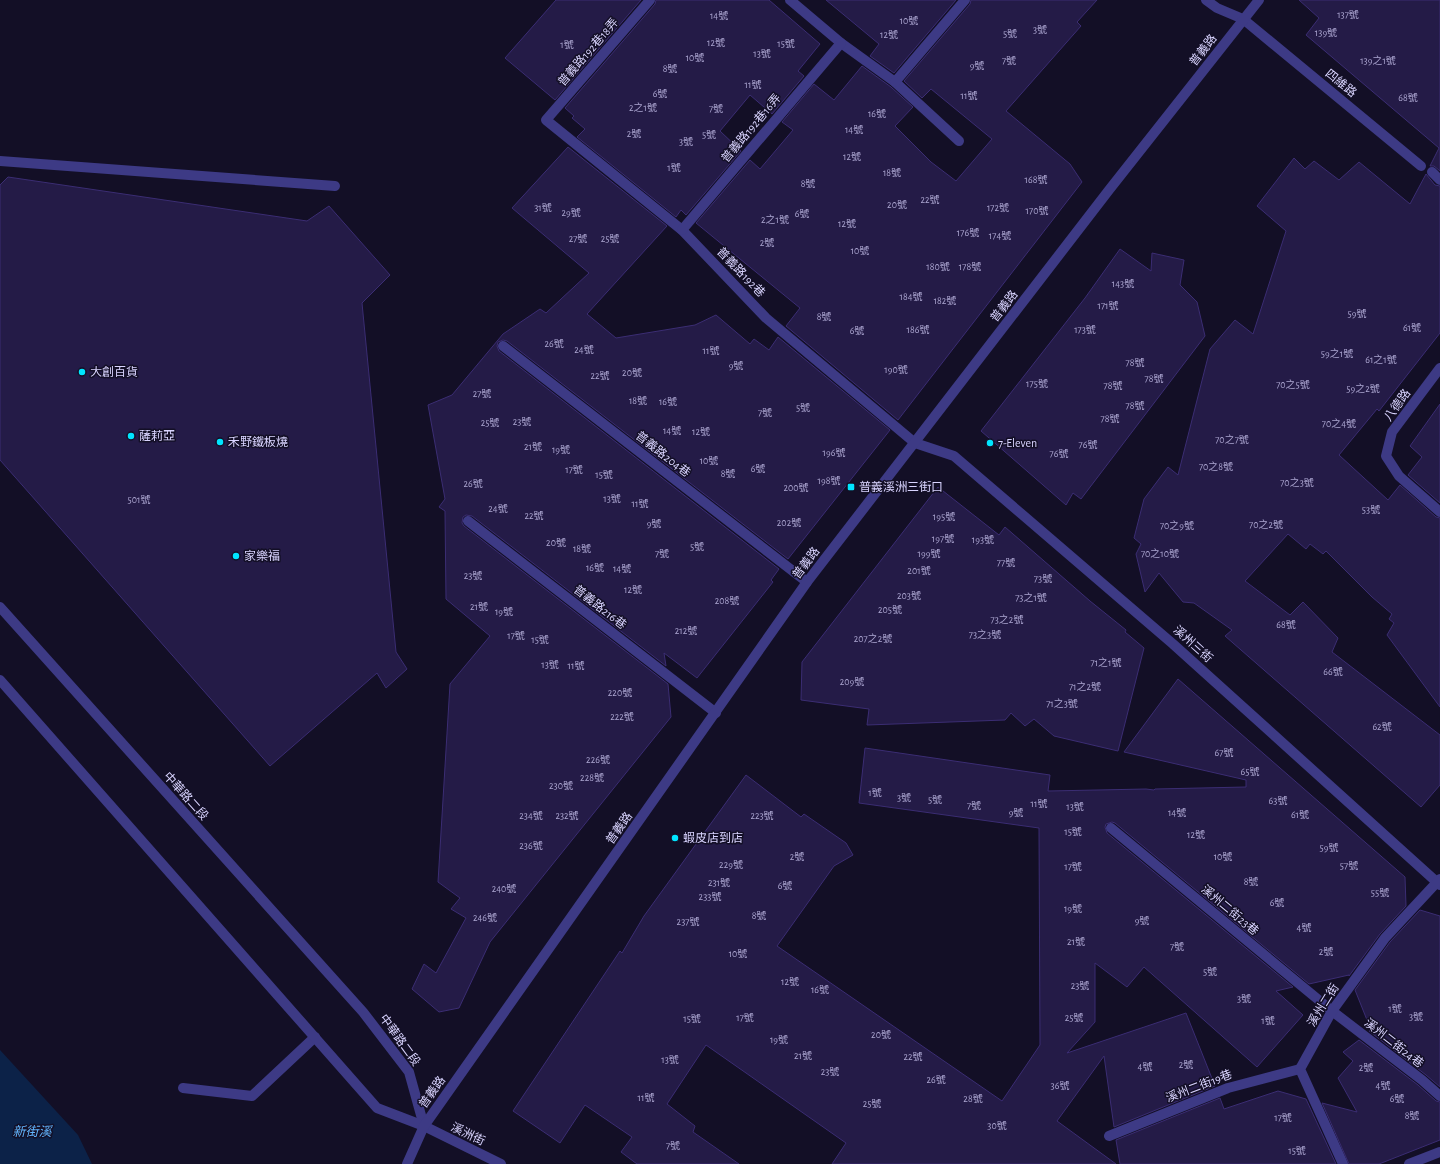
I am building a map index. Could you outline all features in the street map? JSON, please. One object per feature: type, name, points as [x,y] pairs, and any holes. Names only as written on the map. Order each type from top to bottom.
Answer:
[{"type":"street","name":"普義路192巷18弄","points":[[546,120],[650,0]]},
{"type":"street","points":[[790,0],[841,43],[896,82],[959,141]]},
{"type":"street","points":[[896,82],[966,0]]},
{"type":"street","name":"四維路","points":[[1206,0],[1217,8],[1243,19],[1421,166]]},
{"type":"street","name":"普義路","points":[[407,1164],[424,1126],[716,714],[807,582],[916,443],[1114,184],[1259,0]]},
{"type":"street","name":"普義路192巷16弄","points":[[682,230],[841,43]]},
{"type":"street","name":"普義路192巷","points":[[546,120],[682,230],[766,318],[916,443]]},
{"type":"street","points":[[0,161],[335,186]]},
{"type":"street","points":[[1432,172],[1440,180]]},
{"type":"street","name":"普義路204巷","points":[[503,346],[807,582]]},
{"type":"street","name":"八德路","points":[[1440,368],[1392,432],[1386,456],[1399,476],[1440,512]]},
{"type":"street","name":"溪州三街","points":[[916,443],[954,456],[1173,644],[1439,882]]},
{"type":"street","name":"普義路216巷","points":[[468,521],[716,714]]},
{"type":"street","name":"中華路二段","points":[[0,607],[363,1012],[409,1072],[424,1126]]},
{"type":"street","points":[[0,680],[377,1108],[424,1126]]},
{"type":"street","name":"溪州二街23巷","points":[[1111,828],[1332,1011]]},
{"type":"street","name":"溪州二街","points":[[1300,1069],[1332,1011],[1385,938],[1439,882]]},
{"type":"street","name":"溪州二街24巷","points":[[1332,1011],[1422,1080],[1440,1096]]},
{"type":"street","points":[[183,1088],[252,1096],[315,1037]]},
{"type":"street","points":[[1300,1069],[1342,1164]]},
{"type":"street","name":"溪州二街19巷","points":[[1109,1136],[1228,1088],[1300,1069]]},
{"type":"street","name":"溪洲街","points":[[424,1126],[501,1164]]},
{"type":"street","points":[[1409,1164],[1440,1152]]},
{"type":"water","name":"新街溪","points":[[0,1050],[78,1135],[92,1164],[0,1164]]},
{"type":"building","points":[[556,0],[641,0],[555,100],[505,58]]},
{"type":"building","points":[[656,0],[769,0],[820,44],[798,71],[804,76],[772,114],[750,95],[720,131],[741,151],[686,215],[681,210],[676,217],[577,137],[585,129],[572,118],[574,116],[565,108],[655,4]]},
{"type":"building","points":[[826,0],[956,0],[894,73],[870,56],[879,44]]},
{"type":"building","points":[[971,0],[1097,0],[1077,22],[1081,26],[1006,111],[1070,164],[1082,182],[898,420],[786,326],[800,308],[696,223],[750,160],[760,169],[793,130],[782,122],[814,84],[834,100],[862,66],[891,87],[913,107],[895,126],[931,162],[956,181],[992,139],[931,89],[922,98],[904,81],[970,4]]},
{"type":"building","points":[[1299,0],[1440,0],[1440,171],[1434,166],[1430,166],[1439,148],[1306,35],[1319,18]]},
{"type":"building","points":[[568,147],[667,226],[587,314],[616,338],[695,325],[716,315],[750,344],[754,339],[769,350],[778,337],[890,430],[788,559],[507,341],[503,340],[498,342],[497,346],[499,351],[779,569],[771,580],[773,582],[697,678],[664,653],[666,666],[472,516],[466,515],[463,517],[462,523],[464,526],[668,684],[671,717],[490,942],[459,1008],[439,1012],[412,989],[424,964],[436,973],[466,918],[451,909],[460,898],[438,882],[450,684],[490,636],[446,599],[445,511],[439,507],[445,499],[428,405],[452,395],[503,334],[540,309],[546,313],[589,273],[512,208]]},
{"type":"building","points":[[1294,158],[1305,169],[1314,161],[1339,180],[1359,162],[1410,204],[1426,174],[1435,185],[1440,186],[1440,333],[1379,411],[1377,409],[1339,455],[1388,500],[1400,485],[1436,517],[1440,518],[1440,707],[1387,635],[1394,623],[1389,619],[1392,614],[1372,597],[1326,551],[1323,554],[1310,544],[1306,549],[1288,534],[1245,581],[1290,615],[1303,602],[1338,638],[1332,652],[1440,735],[1440,785],[1421,807],[1225,636],[1232,630],[1194,603],[1183,602],[1159,573],[1145,592],[1136,554],[1141,544],[1134,538],[1144,499],[1168,467],[1178,475],[1210,349],[1235,320],[1253,334],[1286,231],[1257,206]]},
{"type":"building","name":"家樂福","points":[[8,177],[307,221],[329,206],[390,275],[362,303],[396,652],[407,669],[386,688],[377,673],[270,766],[0,460],[0,185]]},
{"type":"building","points":[[1120,249],[1151,271],[1152,253],[1184,260],[1180,285],[1197,302],[1205,336],[1081,499],[1073,493],[1066,505],[981,431],[1085,298]]},
{"type":"building","points":[[1440,404],[1440,503],[1408,475],[1422,457],[1410,446]]},
{"type":"building","points":[[938,487],[999,535],[1005,527],[1090,601],[1126,630],[1125,632],[1144,648],[1118,751],[1054,736],[1034,719],[1025,726],[1011,713],[1005,720],[867,725],[869,709],[801,700],[802,662]]},
{"type":"building","points":[[1178,679],[1405,877],[1406,906],[1380,934],[1349,976],[1309,984],[1115,823],[1112,822],[1106,824],[1105,827],[1107,833],[1293,987],[1276,991],[1303,1015],[1257,1067],[1144,967],[1127,987],[1095,963],[1095,1022],[1067,1053],[1186,1013],[1215,1086],[1114,1127],[1104,1056],[1057,1121],[1116,1164],[832,1164],[846,1143],[706,1045],[667,1104],[695,1126],[693,1132],[739,1164],[637,1164],[621,1152],[632,1137],[585,1105],[560,1143],[513,1111],[620,951],[622,953],[644,916],[746,775],[801,817],[804,814],[846,843],[853,855],[834,866],[777,946],[1002,1101],[1040,1045],[1039,828],[859,803],[865,748],[1050,775],[1048,791],[1246,787],[1246,780],[1124,752]]},
{"type":"building","points":[[1420,910],[1440,916],[1440,1087],[1369,1031],[1371,1030],[1355,990],[1390,942]]},
{"type":"building","points":[[1359,1040],[1418,1085],[1436,1101],[1440,1102],[1440,1140],[1379,1164],[1349,1164],[1322,1103],[1357,1112],[1338,1078],[1353,1061],[1343,1052]]},
{"type":"building","points":[[1278,1091],[1306,1099],[1336,1164],[1120,1164],[1116,1140],[1220,1098],[1224,1109]]},
{"type":"place","name":"大創百貨","points":[[82,372]]},
{"type":"place","name":"薩莉亞","points":[[131,436]]},
{"type":"place","name":"禾野鐵板燒","points":[[220,442]]},
{"type":"place","name":"7-Eleven","points":[[990,443]]},
{"type":"place","name":"普義溪洲三街口","points":[[851,487]]},
{"type":"place","name":"家樂福","points":[[236,556]]},
{"type":"place","name":"蝦皮店到店","points":[[675,838]]}]
